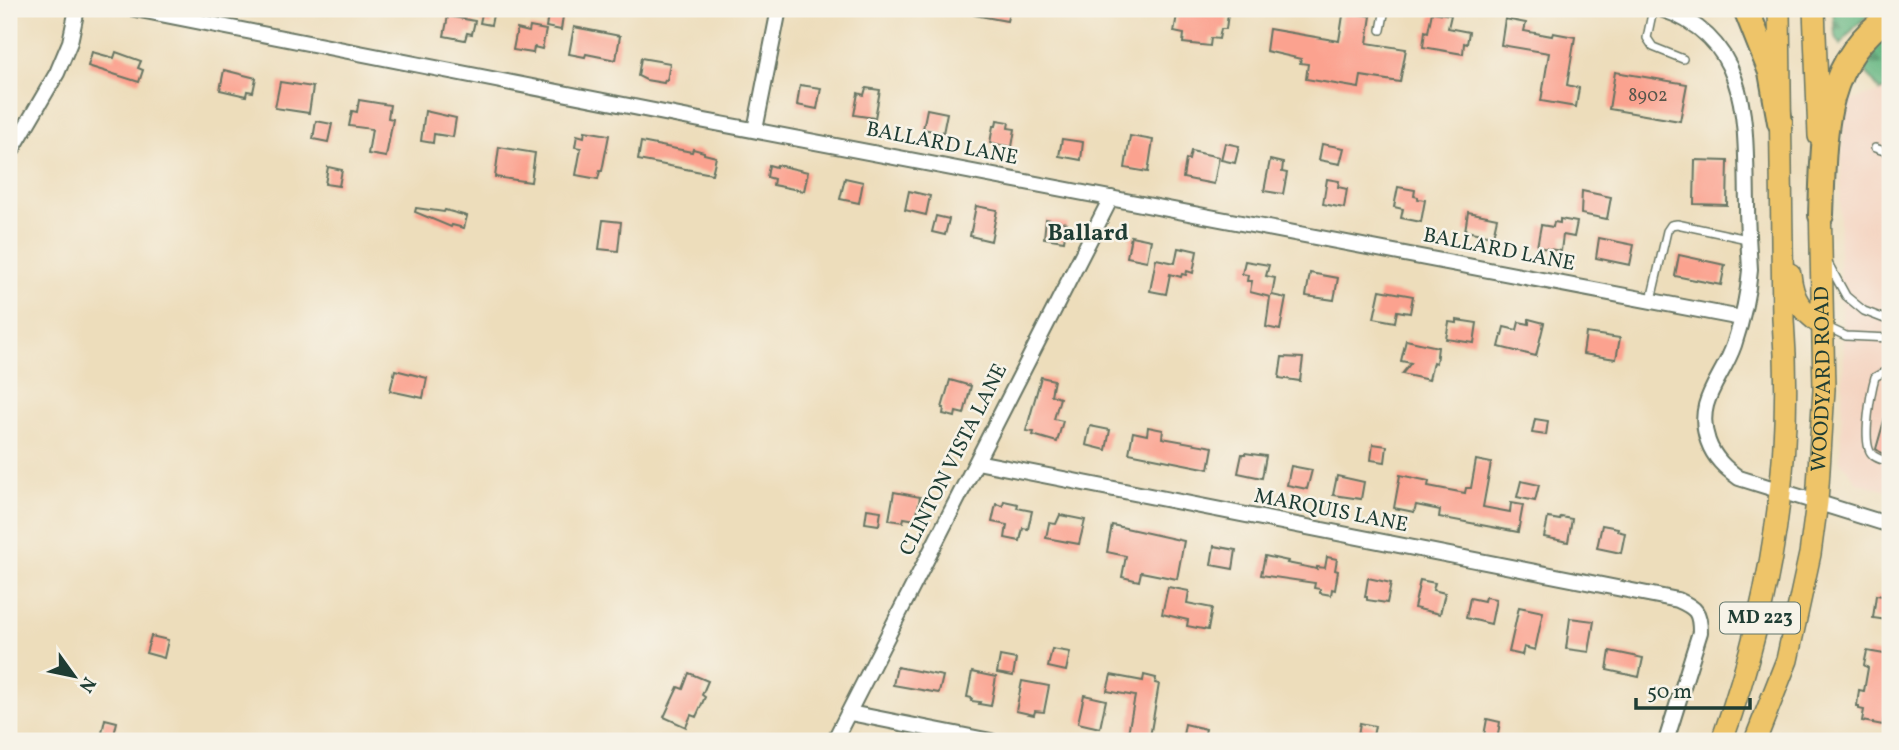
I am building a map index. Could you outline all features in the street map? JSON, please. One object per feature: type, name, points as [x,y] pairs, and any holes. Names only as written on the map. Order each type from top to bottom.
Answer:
[{"type":"highway","points":[[1746,9],[1771,72],[1780,121]]},
{"type":"highway","points":[[1821,215],[1824,137],[1832,97],[1846,61],[1870,33],[1890,16]]},
{"type":"main road","name":"WOODYARD ROAD","points":[[1722,741],[1756,636],[1775,538],[1786,428],[1779,9]]},
{"type":"main road","name":"WOODYARD ROAD","points":[[1755,741],[1787,660],[1810,554],[1817,502],[1824,389],[1814,9]]},
{"type":"main road","points":[[1782,197],[1792,290],[1803,310],[1823,326]]},
{"type":"street","points":[[9,155],[57,72],[70,42],[77,9]]},
{"type":"street","name":"BALLARD LANE","points":[[135,9],[1741,317]]},
{"type":"street","points":[[755,130],[779,9]]},
{"type":"street","points":[[1661,9],[1694,24],[1723,54],[1736,80],[1745,123],[1748,293],[1733,347],[1705,407],[1704,429],[1710,448],[1726,468],[1739,478],[1890,525]]},
{"type":"street","name":"CLINTON VISTA LANE","points":[[835,741],[1111,198]]},
{"type":"street","name":"MARQUIS LANE","points":[[977,462],[1678,600],[1698,612],[1700,632],[1666,741]]},
{"type":"street","points":[[850,713],[991,741]]},
{"type":"lane","points":[[1381,30],[1385,9]]},
{"type":"lane","points":[[1653,9],[1647,38],[1653,47],[1683,59]]},
{"type":"lane","points":[[1875,148],[1890,153]]},
{"type":"lane","points":[[1651,300],[1667,231],[1671,225],[1748,239]]},
{"type":"lane","points":[[1822,253],[1846,296],[1864,311],[1890,321]]},
{"type":"lane","points":[[1823,326],[1846,336],[1890,338]]},
{"type":"lane","points":[[1890,372],[1875,377],[1867,435],[1868,450],[1873,456],[1890,462]]},
{"type":"shaded area","points":[[1890,88],[1890,492],[1857,482],[1840,460],[1844,355],[1839,259],[1845,103]]},
{"type":"green space","points":[[1833,9],[1875,9],[1840,45],[1835,34]]},
{"type":"green space","points":[[1890,33],[1890,88],[1880,91],[1864,69],[1875,45]]},
{"type":"building","points":[[483,9],[494,10],[491,25],[480,23]]},
{"type":"building","points":[[549,9],[564,9],[561,30],[546,27]]},
{"type":"building","points":[[974,9],[1010,9],[1007,21],[974,15]]},
{"type":"building","points":[[1178,9],[1205,9],[1228,14],[1226,29],[1221,29],[1219,39],[1211,38],[1210,46],[1183,43],[1184,34],[1174,32]]},
{"type":"building","points":[[1344,9],[1358,9],[1358,14],[1371,16],[1367,43],[1406,49],[1400,82],[1361,76],[1359,88],[1306,79],[1308,64],[1300,63],[1301,59],[1266,51],[1269,29],[1339,41]]},
{"type":"building","points":[[1432,12],[1451,15],[1448,28],[1469,32],[1463,54],[1423,47]]},
{"type":"building","points":[[448,16],[475,21],[472,34],[467,33],[465,40],[444,36]]},
{"type":"building","points":[[1505,19],[1526,23],[1524,31],[1575,37],[1567,85],[1579,88],[1576,107],[1541,101],[1549,53],[1501,45]]},
{"type":"building","points":[[530,27],[546,30],[542,49],[534,47],[533,53],[513,50],[517,29],[529,32]]},
{"type":"building","points":[[574,27],[620,36],[616,60],[586,54],[585,57],[569,54]]},
{"type":"building","points":[[92,52],[114,58],[116,52],[141,61],[138,68],[143,70],[139,82],[88,66]]},
{"type":"building","points":[[641,58],[670,63],[667,81],[664,83],[646,80],[638,76]]},
{"type":"building","points":[[224,70],[256,78],[253,92],[247,91],[246,96],[220,90]]},
{"type":"building","points":[[1615,72],[1687,84],[1680,121],[1609,109]]},
{"type":"building","points":[[280,82],[313,87],[309,113],[275,108]]},
{"type":"building","points":[[800,85],[821,88],[817,109],[797,105]]},
{"type":"building","points":[[866,88],[880,90],[875,118],[854,115],[858,93],[864,95]]},
{"type":"building","points":[[359,100],[390,105],[388,118],[393,119],[386,157],[368,154],[372,129],[349,126],[352,111],[357,112]]},
{"type":"building","points":[[927,109],[947,113],[943,133],[923,129]]},
{"type":"building","points":[[425,111],[456,118],[453,137],[434,134],[433,143],[421,141]]},
{"type":"building","points":[[997,120],[1009,122],[1008,128],[1015,129],[1012,147],[990,143]]},
{"type":"building","points":[[316,121],[332,124],[328,142],[313,139]]},
{"type":"building","points":[[585,131],[609,135],[598,179],[576,175],[581,148],[575,147],[577,135],[584,137]]},
{"type":"building","points":[[1130,136],[1153,140],[1148,172],[1125,168]]},
{"type":"building","points":[[1062,139],[1083,142],[1081,160],[1059,156]]},
{"type":"building","points":[[641,142],[692,152],[693,149],[716,157],[712,174],[638,160]]},
{"type":"building","points":[[1225,143],[1239,146],[1235,163],[1221,160]]},
{"type":"building","points":[[1322,144],[1344,148],[1340,164],[1319,160]]},
{"type":"building","points":[[499,147],[535,153],[531,182],[495,177]]},
{"type":"building","points":[[1191,151],[1219,157],[1214,184],[1183,178],[1186,159],[1189,160]]},
{"type":"building","points":[[1270,160],[1283,163],[1282,172],[1287,173],[1283,194],[1264,191]]},
{"type":"building","points":[[1695,160],[1728,161],[1727,205],[1694,204]]},
{"type":"building","points":[[769,165],[808,172],[804,191],[773,185],[774,179],[767,177]]},
{"type":"building","points":[[328,167],[342,170],[339,186],[325,184]]},
{"type":"building","points":[[845,178],[863,182],[859,203],[840,199]]},
{"type":"building","points":[[1327,179],[1339,181],[1338,187],[1347,189],[1344,208],[1323,204]]},
{"type":"building","points":[[1398,187],[1415,190],[1414,196],[1425,200],[1421,222],[1401,218],[1403,209],[1394,207]]},
{"type":"building","points":[[909,191],[930,196],[926,215],[905,210]]},
{"type":"building","points":[[1582,191],[1611,197],[1607,219],[1581,214]]},
{"type":"building","points":[[976,206],[997,210],[991,241],[970,236]]},
{"type":"building","points":[[416,208],[445,210],[467,216],[464,228],[451,227],[415,212]]},
{"type":"building","points":[[1468,212],[1497,218],[1493,236],[1465,231]]},
{"type":"building","points":[[936,216],[949,219],[945,235],[932,232]]},
{"type":"building","points":[[1046,219],[1067,223],[1064,241],[1044,238]]},
{"type":"building","points":[[1560,219],[1577,222],[1574,237],[1563,235],[1561,251],[1537,247],[1541,225],[1553,227],[1554,222],[1560,223]]},
{"type":"building","points":[[603,220],[621,222],[618,251],[599,249]]},
{"type":"building","points":[[1131,236],[1151,240],[1147,261],[1127,257]]},
{"type":"building","points":[[1599,238],[1634,245],[1630,265],[1596,258]]},
{"type":"building","points":[[1178,248],[1197,251],[1193,273],[1187,271],[1186,275],[1182,274],[1181,277],[1170,274],[1166,294],[1150,291],[1156,259],[1175,263]]},
{"type":"building","points":[[1679,255],[1725,265],[1721,285],[1675,276]]},
{"type":"building","points":[[1245,261],[1269,265],[1266,276],[1275,278],[1272,295],[1286,298],[1280,330],[1266,327],[1270,297],[1250,292],[1252,281],[1247,281],[1248,275],[1242,274]]},
{"type":"building","points":[[1310,273],[1338,278],[1334,300],[1306,296]]},
{"type":"building","points":[[1380,290],[1413,296],[1410,313],[1397,311],[1395,322],[1374,318]]},
{"type":"building","points":[[1529,319],[1544,323],[1536,356],[1499,347],[1504,327],[1517,330],[1519,322],[1529,324]]},
{"type":"building","points":[[1457,320],[1477,323],[1474,343],[1446,339],[1449,322],[1457,323]]},
{"type":"building","points":[[1586,333],[1620,338],[1616,359],[1583,354]]},
{"type":"building","points":[[1406,340],[1438,347],[1436,363],[1433,362],[1429,380],[1402,374],[1411,363],[1401,361]]},
{"type":"building","points":[[1282,357],[1303,358],[1300,381],[1279,378]]},
{"type":"building","points":[[395,370],[427,378],[423,398],[390,391]]},
{"type":"building","points":[[1041,377],[1054,380],[1051,395],[1060,398],[1054,419],[1063,421],[1057,442],[1026,431]]},
{"type":"building","points":[[950,380],[971,386],[964,414],[956,412],[955,417],[943,414],[942,408]]},
{"type":"building","points":[[1887,410],[1890,411],[1890,456],[1876,449]]},
{"type":"building","points":[[1535,419],[1548,421],[1546,435],[1532,433]]},
{"type":"building","points":[[1090,426],[1110,430],[1106,450],[1086,445]]},
{"type":"building","points":[[1148,427],[1163,430],[1162,438],[1213,447],[1209,469],[1129,453],[1133,432],[1147,435]]},
{"type":"building","points":[[1373,444],[1387,446],[1385,462],[1371,460]]},
{"type":"building","points":[[1242,454],[1266,456],[1262,478],[1238,473]]},
{"type":"building","points":[[1476,460],[1491,463],[1483,507],[1510,512],[1511,503],[1523,505],[1518,532],[1439,517],[1440,510],[1416,505],[1414,512],[1394,508],[1400,475],[1429,481],[1428,486],[1465,493],[1466,488],[1471,488]]},
{"type":"building","points":[[1291,466],[1312,470],[1307,489],[1287,485]]},
{"type":"building","points":[[1337,476],[1364,482],[1361,499],[1333,495]]},
{"type":"building","points":[[1521,481],[1539,485],[1535,501],[1517,497]]},
{"type":"building","points":[[894,492],[920,497],[916,520],[889,520]]},
{"type":"building","points":[[1004,501],[1018,504],[1017,508],[1032,511],[1028,529],[1023,528],[1020,541],[1005,538],[1007,525],[992,522],[996,504],[1003,506]]},
{"type":"building","points":[[867,509],[881,511],[879,525],[865,523]]},
{"type":"building","points":[[1060,515],[1085,520],[1079,544],[1046,538],[1049,523],[1056,524]]},
{"type":"building","points":[[1561,517],[1572,519],[1568,542],[1544,537],[1548,518],[1560,520]]},
{"type":"building","points":[[1112,525],[1184,541],[1177,579],[1141,572],[1139,581],[1122,577],[1126,556],[1107,552]]},
{"type":"building","points":[[1602,525],[1618,528],[1617,531],[1625,533],[1621,553],[1597,548]]},
{"type":"building","points":[[1214,546],[1236,550],[1233,569],[1211,565]]},
{"type":"building","points":[[1265,556],[1317,569],[1325,568],[1327,557],[1337,559],[1335,590],[1332,589],[1331,595],[1320,593],[1320,589],[1314,588],[1315,583],[1261,575]]},
{"type":"building","points":[[1368,578],[1391,583],[1387,603],[1367,600],[1365,597]]},
{"type":"building","points":[[1420,580],[1435,583],[1433,590],[1445,593],[1440,614],[1414,608]]},
{"type":"building","points":[[1168,587],[1189,591],[1187,603],[1212,608],[1208,630],[1187,626],[1188,620],[1162,614]]},
{"type":"building","points":[[1876,595],[1890,597],[1890,617],[1887,617],[1887,620],[1873,618]]},
{"type":"building","points":[[1485,597],[1496,599],[1491,624],[1466,618],[1470,598],[1484,601]]},
{"type":"building","points":[[1519,607],[1543,612],[1535,650],[1524,647],[1522,655],[1509,652]]},
{"type":"building","points":[[1570,618],[1594,621],[1589,652],[1566,649]]},
{"type":"building","points":[[151,636],[168,640],[164,658],[146,653]]},
{"type":"building","points":[[1052,649],[1070,652],[1066,671],[1048,667]]},
{"type":"building","points":[[1610,651],[1643,658],[1639,677],[1607,670]]},
{"type":"building","points":[[1867,651],[1890,655],[1890,677],[1883,725],[1862,721],[1864,710],[1857,706],[1859,690],[1864,691],[1868,668],[1864,665]]},
{"type":"building","points":[[1000,656],[1016,659],[1013,676],[997,673]]},
{"type":"building","points":[[897,667],[943,676],[939,693],[893,685]]},
{"type":"building","points":[[972,672],[996,677],[991,706],[971,701],[972,698],[967,697]]},
{"type":"building","points":[[689,673],[708,681],[702,695],[705,697],[696,717],[691,715],[686,727],[664,717],[678,687],[683,689]]},
{"type":"building","points":[[1111,675],[1143,681],[1144,675],[1156,678],[1155,683],[1159,684],[1150,737],[1128,733],[1135,696],[1107,691]]},
{"type":"building","points":[[1022,681],[1049,686],[1044,712],[1035,711],[1034,715],[1016,711]]},
{"type":"building","points":[[1084,695],[1106,700],[1100,728],[1078,723]]},
{"type":"building","points":[[105,719],[117,722],[114,735],[102,733]]},
{"type":"building","points":[[1487,719],[1500,722],[1497,741],[1483,741]]},
{"type":"building","points":[[1360,723],[1375,726],[1372,741],[1357,741]]},
{"type":"building","points":[[1185,724],[1206,729],[1203,741],[1182,741]]},
{"type":"district","name":"Ballard","points":[[1088,234]]}]
